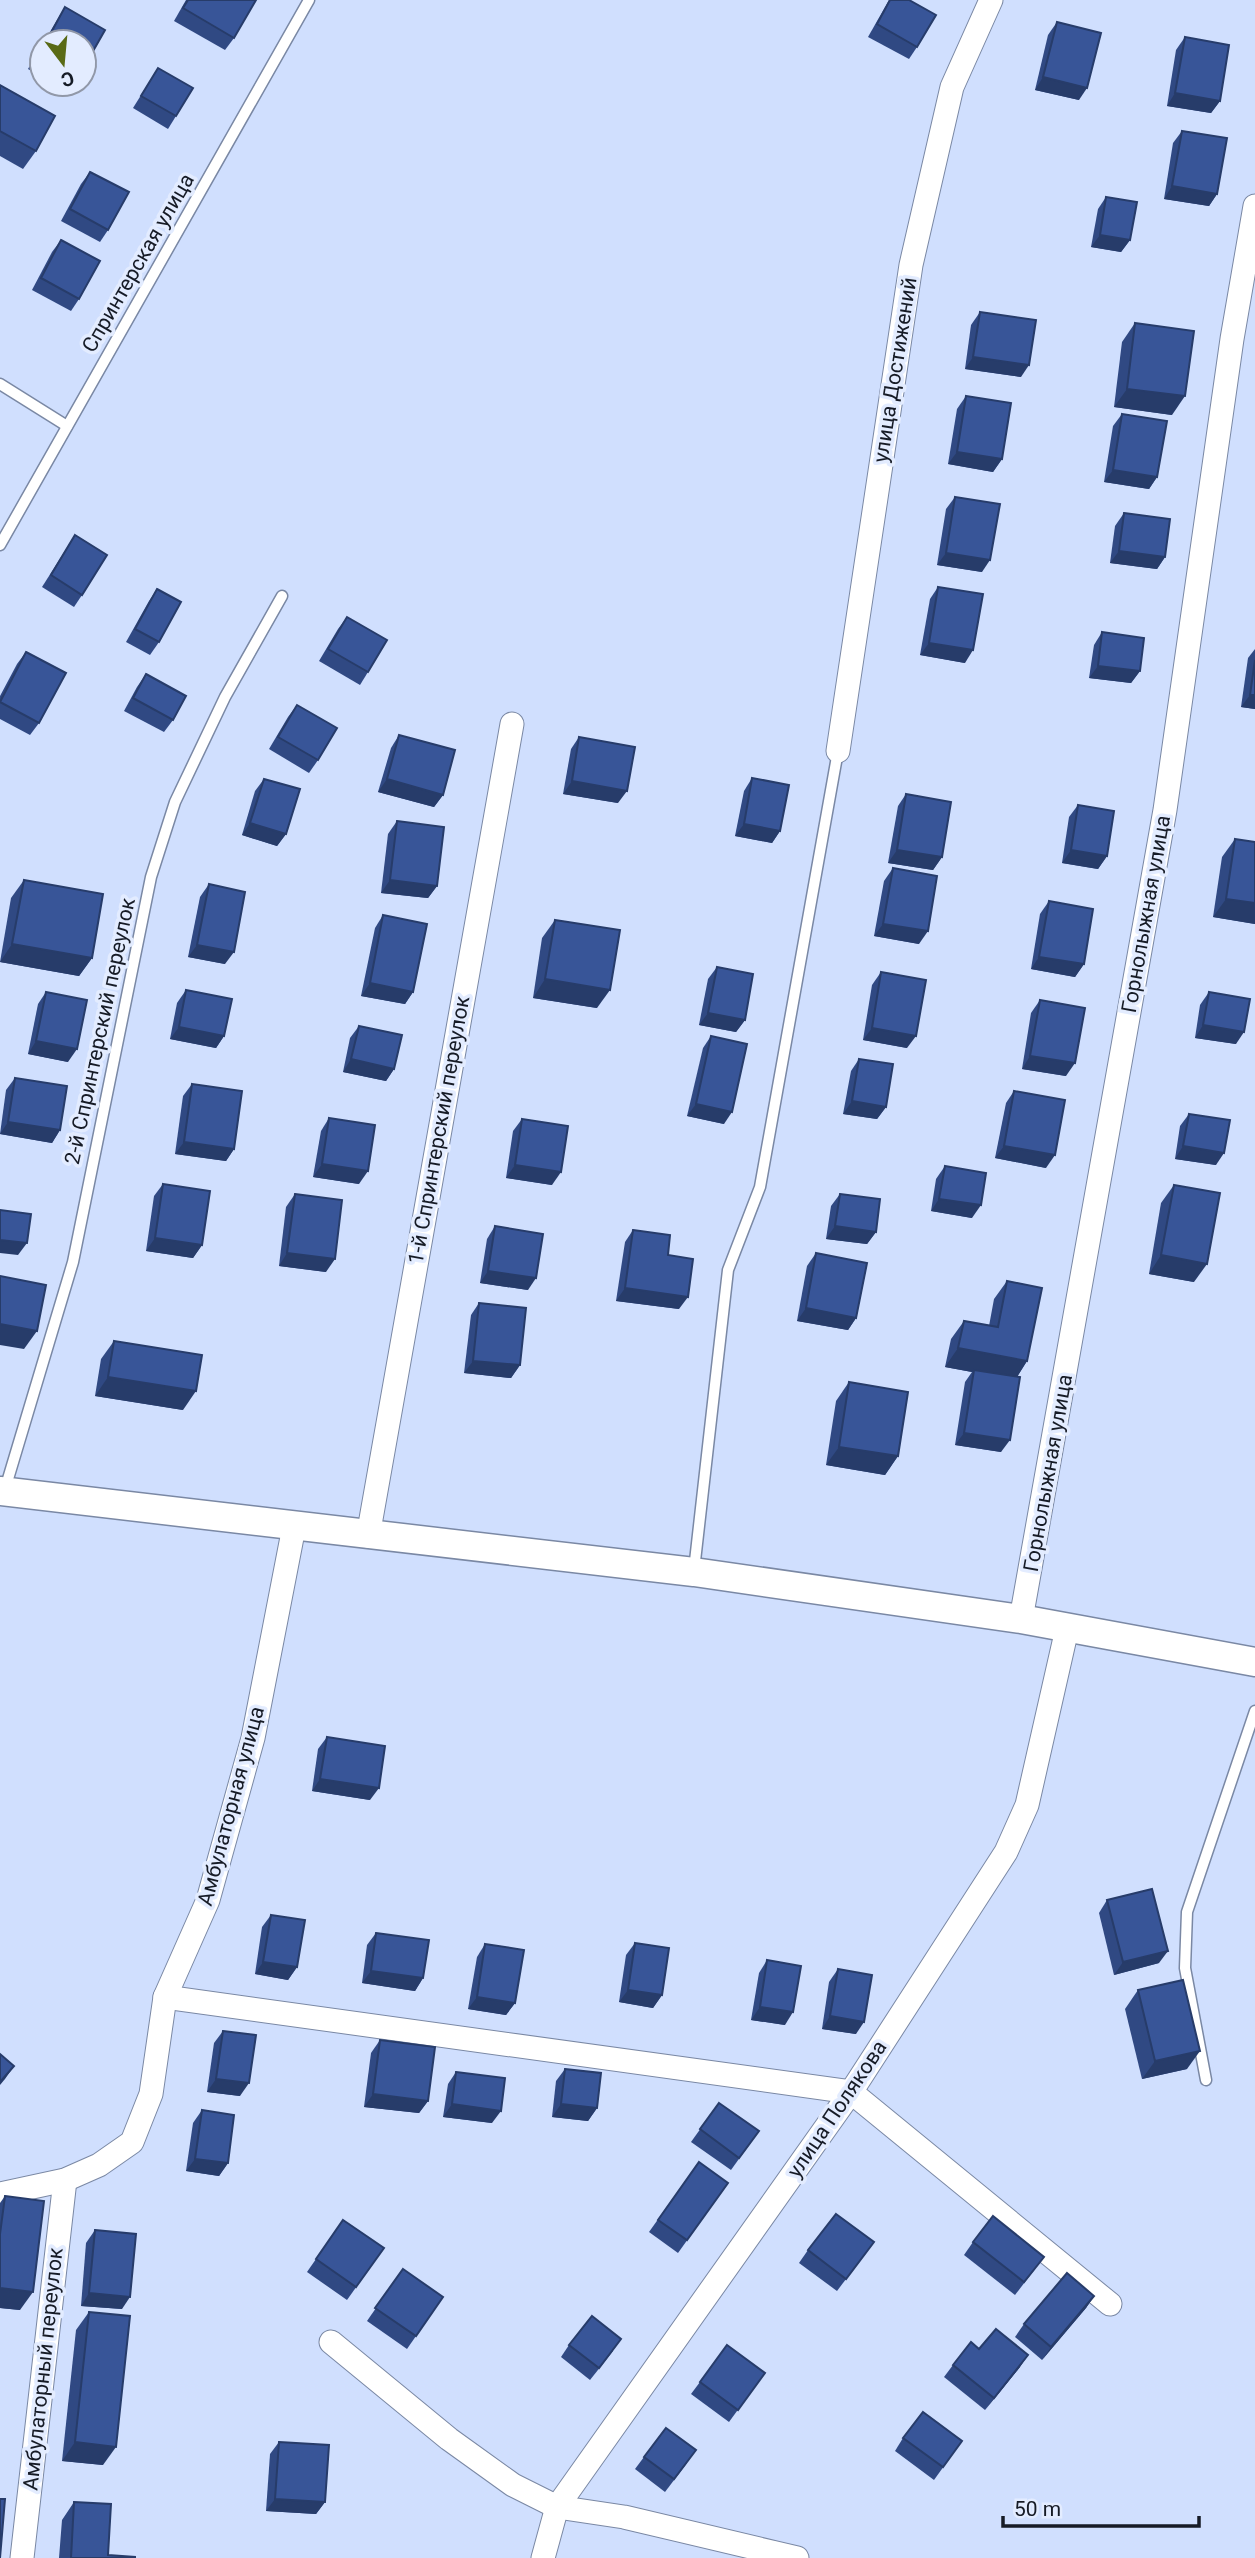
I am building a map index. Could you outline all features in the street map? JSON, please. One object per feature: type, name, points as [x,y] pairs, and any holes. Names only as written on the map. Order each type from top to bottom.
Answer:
[{"type":"street","name":"улица Достижений","points":[[838,751],[911,265],[953,87],[991,0]]},
{"type":"street","name":"Горнолыжная улица","points":[[1021,1619],[1165,810],[1232,340],[1255,206]]},
{"type":"street","name":"1-й Спринтерский переулок","points":[[368,1536],[478,903],[512,724]]},
{"type":"street","points":[[2,1492],[694,1572],[1021,1619],[1255,1662]]},
{"type":"street","name":"Амбулаторная улица","points":[[0,2194],[65,2180],[99,2165],[132,2142],[151,2094],[165,1997],[208,1900],[246,1763],[294,1527]]},
{"type":"street","name":"улица Полякова","points":[[543,2558],[557,2507],[852,2092],[1006,1852],[1027,1805],[1067,1629]]},
{"type":"street","points":[[165,1997],[852,2092],[1110,2304]]},
{"type":"street","name":"Амбулаторный переулок","points":[[22,2558],[65,2180]]},
{"type":"street","points":[[331,2343],[449,2439],[513,2485],[557,2507],[624,2517],[797,2558]]},
{"type":"lane","name":"Спринтерская улица","points":[[0,545],[309,0]]},
{"type":"lane","points":[[0,384],[67,426]]},
{"type":"lane","name":"2-й Спринтерский переулок","points":[[2,1492],[73,1262],[151,877],[175,802],[225,697],[282,596]]},
{"type":"lane","points":[[694,1572],[728,1270],[760,1186],[838,751]]},
{"type":"lane","points":[[1206,2080],[1185,1968],[1187,1912],[1255,1712]]},
{"type":"building","points":[[188,0],[256,0],[234,38],[183,8]]},
{"type":"building","points":[[890,0],[909,0],[936,15],[917,47],[877,24]]},
{"type":"building","points":[[65,7],[105,30],[98,42],[98,28],[54,28]]},
{"type":"building","points":[[1057,22],[1101,33],[1087,88],[1043,77]]},
{"type":"building","points":[[1185,37],[1229,45],[1220,101],[1175,93]]},
{"type":"building","points":[[158,68],[193,88],[176,116],[141,96]]},
{"type":"building","points":[[0,85],[55,116],[36,151],[0,131]]},
{"type":"building","points":[[1182,131],[1227,138],[1217,194],[1172,186]]},
{"type":"building","points":[[90,172],[129,192],[108,230],[70,209]]},
{"type":"building","points":[[1106,197],[1137,202],[1130,240],[1100,235]]},
{"type":"building","points":[[61,240],[100,261],[79,299],[41,278]]},
{"type":"building","points":[[980,312],[1036,320],[1029,365],[973,357]]},
{"type":"building","points":[[1135,323],[1194,331],[1185,396],[1127,389]]},
{"type":"building","points":[[966,396],[1011,403],[1002,459],[957,452]]},
{"type":"building","points":[[1122,414],[1167,421],[1157,477],[1113,470]]},
{"type":"building","points":[[955,497],[1000,504],[990,560],[946,553]]},
{"type":"building","points":[[1124,513],[1170,519],[1165,557],[1119,551]]},
{"type":"building","points":[[75,535],[107,555],[82,595],[51,575]]},
{"type":"building","points":[[938,587],[983,594],[973,650],[929,643]]},
{"type":"building","points":[[157,589],[181,602],[159,642],[135,629]]},
{"type":"building","points":[[347,617],[387,640],[368,672],[328,649]]},
{"type":"building","points":[[1102,632],[1144,638],[1140,671],[1098,666]]},
{"type":"building","points":[[26,652],[66,673],[39,723],[0,702]]},
{"type":"building","points":[[1255,660],[1255,695],[1250,695]]},
{"type":"building","points":[[146,674],[186,696],[173,720],[133,698]]},
{"type":"building","points":[[297,705],[337,728],[318,760],[278,737]]},
{"type":"building","points":[[399,735],[455,750],[443,795],[387,779]]},
{"type":"building","points":[[579,737],[635,747],[627,791],[572,781]]},
{"type":"building","points":[[752,778],[789,785],[780,831],[744,824]]},
{"type":"building","points":[[264,779],[300,789],[286,834],[250,823]]},
{"type":"building","points":[[906,794],[951,802],[942,857],[897,850]]},
{"type":"building","points":[[1078,805],[1114,811],[1107,856],[1071,850]]},
{"type":"building","points":[[397,821],[444,827],[437,886],[390,880]]},
{"type":"building","points":[[1235,839],[1255,842],[1255,903],[1226,899]]},
{"type":"building","points":[[893,868],[937,876],[928,931],[883,924]]},
{"type":"building","points":[[24,880],[103,894],[92,958],[12,944]]},
{"type":"building","points":[[209,884],[245,892],[234,952],[197,945]]},
{"type":"building","points":[[1049,901],[1093,909],[1084,964],[1039,957]]},
{"type":"building","points":[[383,915],[427,924],[413,992],[370,983]]},
{"type":"building","points":[[555,920],[620,930],[610,990],[545,979]]},
{"type":"building","points":[[717,967],[753,974],[745,1020],[708,1013]]},
{"type":"building","points":[[881,972],[926,980],[916,1036],[872,1028]]},
{"type":"building","points":[[186,990],[232,999],[224,1036],[179,1027]]},
{"type":"building","points":[[46,992],[87,1000],[77,1049],[36,1041]]},
{"type":"building","points":[[1209,992],[1250,999],[1244,1032],[1203,1025]]},
{"type":"building","points":[[1040,1000],[1085,1008],[1075,1063],[1030,1056]]},
{"type":"building","points":[[359,1026],[402,1035],[394,1069],[351,1059]]},
{"type":"building","points":[[711,1036],[747,1044],[732,1112],[696,1104]]},
{"type":"building","points":[[859,1059],[893,1064],[886,1107],[852,1101]]},
{"type":"building","points":[[15,1078],[67,1086],[60,1130],[8,1122]]},
{"type":"building","points":[[192,1084],[242,1091],[234,1149],[184,1142]]},
{"type":"building","points":[[1014,1091],[1065,1100],[1055,1155],[1004,1146]]},
{"type":"building","points":[[1189,1114],[1230,1120],[1224,1153],[1183,1146]]},
{"type":"building","points":[[329,1118],[375,1125],[368,1171],[322,1164]]},
{"type":"building","points":[[522,1119],[568,1126],[561,1172],[515,1165]]},
{"type":"building","points":[[945,1166],[986,1173],[981,1205],[939,1199]]},
{"type":"building","points":[[163,1184],[210,1191],[202,1245],[155,1238]]},
{"type":"building","points":[[1174,1185],[1220,1193],[1207,1264],[1161,1255]]},
{"type":"building","points":[[295,1194],[342,1200],[335,1259],[287,1253]]},
{"type":"building","points":[[840,1194],[880,1199],[876,1232],[835,1226]]},
{"type":"building","points":[[0,1210],[31,1214],[27,1243],[0,1240]]},
{"type":"building","points":[[495,1226],[543,1234],[536,1278],[488,1271]]},
{"type":"building","points":[[633,1230],[670,1235],[668,1255],[693,1259],[688,1297],[625,1288]]},
{"type":"building","points":[[816,1253],[867,1263],[856,1318],[806,1308]]},
{"type":"building","points":[[0,1276],[46,1285],[37,1331],[0,1324]]},
{"type":"building","points":[[1007,1281],[1042,1288],[1027,1361],[958,1348],[964,1321],[998,1327]]},
{"type":"building","points":[[479,1303],[526,1308],[520,1365],[473,1361]]},
{"type":"building","points":[[114,1341],[202,1355],[196,1391],[108,1377]]},
{"type":"building","points":[[974,1370],[1020,1377],[1010,1440],[964,1433]]},
{"type":"building","points":[[849,1382],[908,1392],[898,1456],[839,1447]]},
{"type":"building","points":[[327,1737],[385,1746],[379,1788],[320,1779]]},
{"type":"building","points":[[1152,1889],[1168,1951],[1123,1962],[1107,1900]]},
{"type":"building","points":[[271,1915],[305,1920],[297,1967],[263,1962]]},
{"type":"building","points":[[376,1933],[429,1940],[423,1978],[371,1971]]},
{"type":"building","points":[[635,1943],[669,1948],[662,1995],[628,1990]]},
{"type":"building","points":[[485,1944],[524,1950],[515,2003],[477,1997]]},
{"type":"building","points":[[767,1960],[801,1966],[793,2012],[760,2007]]},
{"type":"building","points":[[838,1969],[872,1975],[864,2022],[830,2016]]},
{"type":"building","points":[[1183,1980],[1200,2051],[1155,2061],[1138,1990]]},
{"type":"building","points":[[223,2031],[256,2035],[249,2083],[216,2079]]},
{"type":"building","points":[[380,2040],[435,2047],[428,2101],[373,2094]]},
{"type":"building","points":[[0,2054],[14,2066],[0,2082]]},
{"type":"building","points":[[565,2069],[601,2073],[597,2108],[561,2104]]},
{"type":"building","points":[[456,2072],[505,2078],[501,2111],[452,2104]]},
{"type":"building","points":[[719,2103],[759,2131],[739,2158],[700,2129]]},
{"type":"building","points":[[202,2110],[234,2115],[228,2163],[195,2159]]},
{"type":"building","points":[[699,2162],[728,2183],[687,2240],[658,2220]]},
{"type":"building","points":[[5,2196],[44,2201],[33,2292],[0,2288],[0,2234]]},
{"type":"building","points":[[836,2214],[874,2242],[846,2279],[808,2250]]},
{"type":"building","points":[[993,2216],[1044,2257],[1024,2282],[973,2242]]},
{"type":"building","points":[[343,2220],[384,2248],[356,2287],[316,2259]]},
{"type":"building","points":[[95,2230],[136,2234],[130,2297],[89,2293]]},
{"type":"building","points":[[403,2269],[443,2297],[416,2336],[375,2308]]},
{"type":"building","points":[[1067,2273],[1094,2296],[1051,2347],[1024,2324]]},
{"type":"building","points":[[89,2312],[130,2316],[116,2447],[75,2442]]},
{"type":"building","points":[[592,2316],[621,2339],[599,2368],[569,2345]]},
{"type":"building","points":[[996,2329],[1028,2355],[994,2398],[953,2365],[971,2342],[979,2349]]},
{"type":"building","points":[[727,2345],[765,2373],[738,2410],[700,2382]]},
{"type":"building","points":[[923,2412],[962,2441],[943,2467],[903,2438]]},
{"type":"building","points":[[666,2428],[696,2450],[674,2479],[644,2457]]},
{"type":"building","points":[[279,2442],[329,2445],[325,2502],[275,2499]]},
{"type":"building","points":[[0,2499],[5,2499],[0,2558]]},
{"type":"building","points":[[74,2502],[111,2504],[108,2555],[135,2558],[71,2558]]}]
